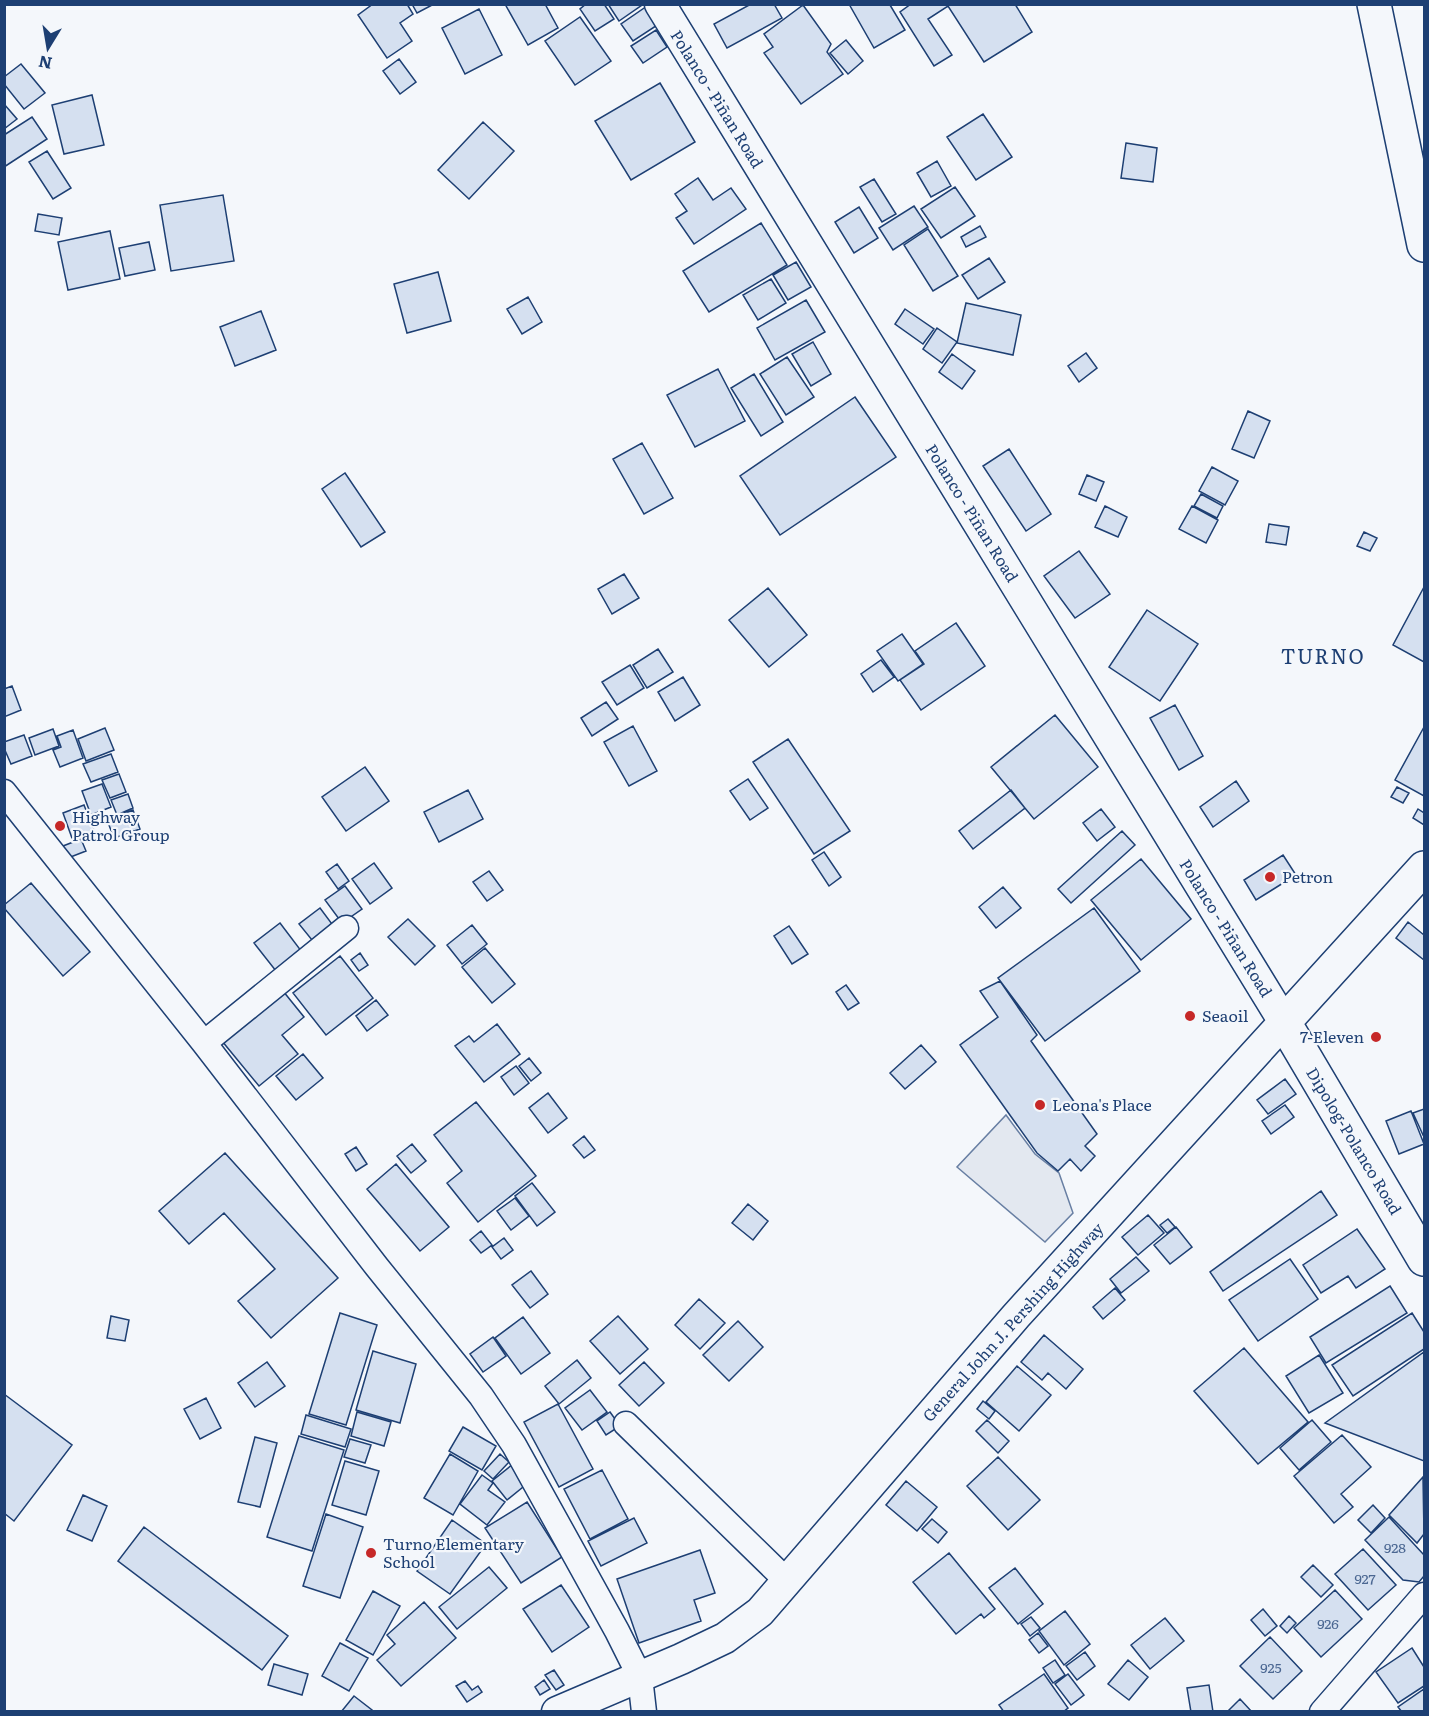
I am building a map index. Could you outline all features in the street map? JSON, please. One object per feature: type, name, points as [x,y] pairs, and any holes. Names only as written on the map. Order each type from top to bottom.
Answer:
[{"type":"highway","points":[[1374,4],[1425,245]]},
{"type":"highway","name":"General John J. Pershing Highway","points":[[1284,1022],[1425,868]]},
{"type":"highway","name":"Dipolog-Polanco Road","points":[[1284,1022],[1425,1259]]},
{"type":"main road","name":"Polanco - Piñan Road","points":[[660,4],[1284,1022]]},
{"type":"main road","name":"General John J. Pershing Highway","points":[[557,1712],[724,1638],[760,1612],[1016,1316],[1284,1022]]},
{"type":"street","points":[[4,792],[204,1043],[377,1268],[481,1396],[514,1444],[617,1631],[640,1677],[644,1712]]},
{"type":"street","points":[[204,1043],[346,928]]},
{"type":"street","points":[[626,1424],[787,1581]]},
{"type":"street","points":[[1322,1712],[1425,1595]]},
{"type":"shaded area","points":[[1006,1115],[1035,1154],[1059,1173],[1073,1213],[1045,1242],[957,1167]]},
{"type":"building","points":[[373,4],[407,4],[413,14],[400,23],[412,41],[387,58],[358,15]]},
{"type":"building","points":[[412,4],[434,4],[417,13]]},
{"type":"building","points":[[505,4],[545,4],[558,28],[528,45]]},
{"type":"building","points":[[586,4],[604,4],[614,19],[595,31],[580,9]]},
{"type":"building","points":[[608,4],[642,4],[642,5],[619,21]]},
{"type":"building","points":[[650,4],[662,22],[633,41],[621,24]]},
{"type":"building","points":[[751,4],[774,4],[782,18],[727,48],[714,24]]},
{"type":"building","points":[[849,4],[892,4],[890,5],[905,30],[874,48]]},
{"type":"building","points":[[911,4],[1015,4],[1032,32],[984,62],[948,6],[928,19],[952,55],[934,66],[900,12]]},
{"type":"building","points":[[803,5],[831,44],[827,52],[843,74],[801,104],[764,53],[773,47],[764,34]]},
{"type":"building","points":[[479,9],[502,55],[465,74],[442,28]]},
{"type":"building","points":[[580,17],[611,61],[575,85],[545,41]]},
{"type":"building","points":[[656,30],[667,47],[643,63],[631,46]]},
{"type":"building","points":[[846,40],[863,61],[848,74],[830,53]]},
{"type":"building","points":[[399,59],[416,82],[400,94],[383,71]]},
{"type":"building","points":[[21,64],[45,93],[24,109],[4,84],[4,77]]},
{"type":"building","points":[[660,83],[695,142],[631,180],[595,121]]},
{"type":"building","points":[[92,95],[104,145],[64,154],[52,105]]},
{"type":"building","points":[[4,104],[17,119],[4,129]]},
{"type":"building","points":[[983,114],[1012,157],[976,180],[947,137]]},
{"type":"building","points":[[32,117],[47,139],[4,167],[4,135]]},
{"type":"building","points":[[483,122],[514,151],[469,199],[438,170]]},
{"type":"building","points":[[1126,143],[1157,148],[1153,182],[1121,178]]},
{"type":"building","points":[[47,151],[71,188],[53,199],[29,162]]},
{"type":"building","points":[[937,161],[951,186],[931,197],[917,173]]},
{"type":"building","points":[[698,178],[713,200],[731,188],[746,209],[694,244],[676,218],[687,211],[675,194]]},
{"type":"building","points":[[874,179],[896,214],[882,222],[860,187]]},
{"type":"building","points":[[955,187],[975,216],[941,238],[921,209]]},
{"type":"building","points":[[223,195],[234,261],[171,271],[160,205]]},
{"type":"building","points":[[914,206],[928,227],[893,250],[879,228]]},
{"type":"building","points":[[859,207],[878,238],[854,253],[835,222]]},
{"type":"building","points":[[38,214],[62,218],[59,235],[35,231]]},
{"type":"building","points":[[761,223],[787,265],[709,312],[683,271]]},
{"type":"building","points":[[980,226],[986,237],[966,247],[961,237]]},
{"type":"building","points":[[928,229],[958,276],[933,291],[904,245]]},
{"type":"building","points":[[110,231],[120,279],[68,290],[58,242]]},
{"type":"building","points":[[149,242],[155,270],[125,276],[119,248]]},
{"type":"building","points":[[989,258],[1005,282],[978,299],[962,275]]},
{"type":"building","points":[[796,262],[811,287],[788,300],[773,275]]},
{"type":"building","points":[[438,272],[451,321],[407,333],[394,284]]},
{"type":"building","points":[[771,279],[786,303],[758,320],[743,295]]},
{"type":"building","points":[[528,297],[542,322],[522,334],[507,309]]},
{"type":"building","points":[[806,300],[825,332],[775,360],[757,328]]},
{"type":"building","points":[[966,303],[1021,315],[1013,355],[957,343]]},
{"type":"building","points":[[905,309],[934,329],[923,344],[895,324]]},
{"type":"building","points":[[261,311],[276,350],[235,366],[220,327]]},
{"type":"building","points":[[937,328],[957,342],[942,363],[923,349]]},
{"type":"building","points":[[813,342],[831,374],[811,386],[792,354]]},
{"type":"building","points":[[1086,353],[1097,368],[1079,382],[1068,366]]},
{"type":"building","points":[[952,354],[975,371],[962,389],[939,372]]},
{"type":"building","points":[[787,357],[814,397],[786,415],[760,374]]},
{"type":"building","points":[[718,369],[745,421],[695,447],[667,395]]},
{"type":"building","points":[[754,374],[783,422],[761,436],[731,388]]},
{"type":"building","points":[[855,397],[896,457],[780,535],[740,476]]},
{"type":"building","points":[[1248,411],[1270,421],[1254,458],[1232,449]]},
{"type":"building","points":[[642,443],[673,498],[644,514],[613,459]]},
{"type":"building","points":[[1009,449],[1051,514],[1026,531],[983,466]]},
{"type":"building","points":[[1212,467],[1238,481],[1225,505],[1199,491]]},
{"type":"building","points":[[345,473],[385,532],[361,547],[322,489]]},
{"type":"building","points":[[1087,475],[1104,482],[1096,501],[1079,494]]},
{"type":"building","points":[[1201,494],[1223,506],[1217,518],[1194,506]]},
{"type":"building","points":[[1105,506],[1127,517],[1118,537],[1095,527]]},
{"type":"building","points":[[1192,506],[1218,520],[1206,543],[1179,529]]},
{"type":"building","points":[[1269,524],[1289,527],[1286,545],[1266,542]]},
{"type":"building","points":[[1364,532],[1377,538],[1370,551],[1357,546]]},
{"type":"building","points":[[1079,551],[1110,594],[1075,618],[1044,576]]},
{"type":"building","points":[[624,574],[639,598],[612,614],[598,589]]},
{"type":"building","points":[[1424,587],[1424,662],[1393,645]]},
{"type":"building","points":[[768,588],[807,635],[769,667],[729,620]]},
{"type":"building","points":[[1147,610],[1198,644],[1160,701],[1109,667]]},
{"type":"building","points":[[956,623],[985,666],[921,710],[900,680],[924,664],[915,651]]},
{"type":"building","points":[[902,634],[923,664],[898,681],[877,651]]},
{"type":"building","points":[[658,649],[673,672],[647,688],[633,665]]},
{"type":"building","points":[[881,660],[894,677],[873,692],[861,674]]},
{"type":"building","points":[[630,665],[644,688],[617,705],[602,682]]},
{"type":"building","points":[[683,677],[700,705],[675,721],[658,692]]},
{"type":"building","points":[[12,686],[21,710],[4,717],[4,689]]},
{"type":"building","points":[[606,702],[618,719],[592,736],[581,718]]},
{"type":"building","points":[[1175,705],[1203,756],[1179,770],[1150,718]]},
{"type":"building","points":[[1055,715],[1098,767],[1034,819],[991,767]]},
{"type":"building","points":[[633,726],[657,771],[629,786],[604,742]]},
{"type":"building","points":[[1424,727],[1424,796],[1395,780]]},
{"type":"building","points":[[105,728],[114,750],[86,761],[78,739]]},
{"type":"building","points":[[53,729],[59,746],[35,755],[29,738]]},
{"type":"building","points":[[73,730],[83,758],[60,767],[53,750],[61,747],[57,736]]},
{"type":"building","points":[[24,735],[32,756],[11,764],[4,748],[4,742]]},
{"type":"building","points":[[788,739],[850,831],[814,854],[753,762]]},
{"type":"building","points":[[111,754],[118,772],[91,782],[83,764]]},
{"type":"building","points":[[365,767],[389,801],[346,831],[322,797]]},
{"type":"building","points":[[119,774],[126,792],[110,798],[102,780]]},
{"type":"building","points":[[748,779],[768,808],[750,820],[730,791]]},
{"type":"building","points":[[1236,781],[1249,801],[1213,827],[1200,807]]},
{"type":"building","points":[[102,784],[111,807],[91,815],[82,791]]},
{"type":"building","points":[[1397,787],[1409,793],[1403,803],[1391,797]]},
{"type":"building","points":[[468,790],[483,819],[439,842],[424,812]]},
{"type":"building","points":[[1011,790],[1025,808],[973,849],[959,831]]},
{"type":"building","points":[[128,794],[133,808],[117,815],[111,800]]},
{"type":"building","points":[[84,805],[95,833],[73,841],[63,813]]},
{"type":"building","points":[[1101,809],[1115,827],[1097,841],[1083,823]]},
{"type":"building","points":[[1418,809],[1424,813],[1424,825],[1413,818]]},
{"type":"building","points":[[133,810],[140,829],[114,838],[107,820]]},
{"type":"building","points":[[1122,831],[1135,845],[1071,903],[1058,889]]},
{"type":"building","points":[[81,839],[86,851],[68,858],[63,846]]},
{"type":"building","points":[[824,852],[841,877],[829,886],[812,860]]},
{"type":"building","name":"Petron","points":[[1283,855],[1296,875],[1256,900],[1244,880]]},
{"type":"building","points":[[1141,859],[1191,919],[1141,960],[1091,900]]},
{"type":"building","points":[[374,863],[392,888],[370,904],[352,879]]},
{"type":"building","points":[[337,864],[349,881],[338,889],[326,872]]},
{"type":"building","points":[[489,871],[503,890],[487,901],[473,882]]},
{"type":"building","points":[[31,883],[90,952],[63,976],[4,908],[4,905]]},
{"type":"building","points":[[345,886],[362,909],[342,923],[325,900]]},
{"type":"building","points":[[1003,887],[1021,908],[996,928],[979,907]]},
{"type":"building","points":[[320,908],[332,924],[312,940],[299,924]]},
{"type":"building","points":[[1094,908],[1140,971],[1045,1041],[998,978]]},
{"type":"building","points":[[408,919],[435,946],[415,965],[388,937]]},
{"type":"building","points":[[1408,922],[1424,935],[1424,960],[1396,938]]},
{"type":"building","points":[[280,923],[302,952],[276,971],[254,943]]},
{"type":"building","points":[[472,925],[487,944],[462,964],[447,945]]},
{"type":"building","points":[[789,926],[808,954],[792,964],[774,936]]},
{"type":"building","points":[[485,948],[515,984],[492,1003],[462,967]]},
{"type":"building","points":[[360,953],[368,965],[359,971],[351,960]]},
{"type":"building","points":[[340,956],[373,998],[326,1035],[293,993]]},
{"type":"building","name":"Leona's Place","points":[[1000,981],[1037,1035],[1031,1041],[1097,1134],[1085,1146],[1095,1156],[1081,1171],[1070,1159],[1058,1171],[1037,1153],[960,1045],[998,1017],[980,991]]},
{"type":"building","points":[[846,985],[859,1003],[848,1010],[836,992]]},
{"type":"building","points":[[283,991],[304,1017],[282,1035],[298,1054],[259,1086],[222,1041]]},
{"type":"building","points":[[376,1000],[388,1015],[367,1031],[356,1016]]},
{"type":"building","points":[[497,1024],[520,1054],[484,1082],[455,1046],[469,1036],[474,1042]]},
{"type":"building","points":[[921,1045],[936,1062],[905,1089],[890,1073]]},
{"type":"building","points":[[303,1054],[323,1078],[296,1100],[276,1076]]},
{"type":"building","points":[[529,1058],[541,1073],[531,1081],[519,1066]]},
{"type":"building","points":[[516,1066],[529,1083],[514,1095],[501,1077]]},
{"type":"building","points":[[1285,1079],[1296,1094],[1268,1114],[1257,1100]]},
{"type":"building","points":[[548,1093],[567,1118],[548,1133],[529,1108]]},
{"type":"building","points":[[476,1102],[536,1176],[478,1222],[447,1183],[462,1171],[434,1135]]},
{"type":"building","points":[[1285,1105],[1294,1117],[1271,1134],[1262,1121]]},
{"type":"building","points":[[1424,1109],[1424,1134],[1423,1135],[1413,1113]]},
{"type":"building","points":[[1411,1111],[1424,1144],[1399,1154],[1386,1121]]},
{"type":"building","points":[[584,1136],[595,1150],[584,1158],[573,1145]]},
{"type":"building","points":[[412,1144],[426,1161],[411,1173],[397,1156]]},
{"type":"building","points":[[356,1147],[367,1164],[356,1171],[345,1154]]},
{"type":"building","points":[[225,1153],[338,1278],[271,1338],[238,1301],[275,1269],[224,1213],[189,1244],[159,1211]]},
{"type":"building","points":[[396,1164],[449,1227],[420,1251],[367,1189]]},
{"type":"building","points":[[532,1183],[555,1212],[537,1226],[515,1196]]},
{"type":"building","points":[[1321,1191],[1337,1215],[1223,1291],[1210,1272]]},
{"type":"building","points":[[515,1198],[529,1216],[511,1230],[497,1211]]},
{"type":"building","points":[[748,1204],[768,1221],[753,1240],[732,1223]]},
{"type":"building","points":[[1148,1215],[1164,1233],[1138,1255],[1122,1237]]},
{"type":"building","points":[[1168,1219],[1175,1227],[1167,1233],[1160,1225]]},
{"type":"building","points":[[1176,1227],[1192,1247],[1170,1264],[1154,1245]]},
{"type":"building","points":[[1357,1229],[1385,1269],[1356,1288],[1348,1276],[1321,1293],[1303,1265]]},
{"type":"building","points":[[481,1231],[492,1245],[481,1253],[470,1240]]},
{"type":"building","points":[[504,1238],[513,1250],[501,1259],[492,1247]]},
{"type":"building","points":[[1136,1257],[1149,1271],[1121,1293],[1110,1279]]},
{"type":"building","points":[[1290,1259],[1318,1299],[1258,1341],[1229,1300]]},
{"type":"building","points":[[531,1271],[548,1294],[530,1308],[512,1285]]},
{"type":"building","points":[[1390,1286],[1407,1313],[1326,1363],[1310,1337]]},
{"type":"building","points":[[1115,1288],[1125,1300],[1103,1319],[1093,1307]]},
{"type":"building","points":[[699,1299],[725,1323],[700,1349],[675,1325]]},
{"type":"building","points":[[340,1313],[377,1325],[346,1425],[309,1414]]},
{"type":"building","points":[[1412,1313],[1424,1332],[1424,1349],[1353,1396],[1332,1365]]},
{"type":"building","points":[[111,1316],[129,1320],[125,1341],[107,1338]]},
{"type":"building","points":[[618,1316],[648,1349],[620,1374],[590,1341]]},
{"type":"building","points":[[523,1317],[550,1353],[521,1374],[495,1338]]},
{"type":"building","points":[[738,1321],[763,1347],[729,1381],[703,1355]]},
{"type":"building","points":[[1044,1335],[1083,1369],[1066,1389],[1048,1373],[1042,1380],[1021,1362]]},
{"type":"building","points":[[493,1337],[506,1356],[483,1372],[470,1354]]},
{"type":"building","points":[[1244,1348],[1308,1422],[1258,1464],[1194,1391]]},
{"type":"building","points":[[373,1351],[416,1364],[400,1423],[356,1410]]},
{"type":"building","points":[[1424,1352],[1424,1461],[1325,1423]]},
{"type":"building","points":[[1319,1355],[1343,1393],[1309,1413],[1286,1376]]},
{"type":"building","points":[[577,1360],[591,1378],[559,1404],[545,1386]]},
{"type":"building","points":[[267,1362],[285,1386],[255,1407],[238,1383]]},
{"type":"building","points":[[644,1362],[664,1383],[639,1406],[619,1385]]},
{"type":"building","points":[[1017,1366],[1051,1395],[1019,1431],[986,1402]]},
{"type":"building","points":[[590,1390],[607,1412],[582,1430],[565,1408]]},
{"type":"building","points":[[4,1394],[72,1445],[14,1521],[4,1513]]},
{"type":"building","points":[[206,1398],[221,1428],[200,1439],[184,1409]]},
{"type":"building","points":[[983,1401],[995,1411],[989,1419],[977,1409]]},
{"type":"building","points":[[558,1404],[593,1469],[559,1487],[524,1422]]},
{"type":"building","points":[[357,1412],[391,1422],[384,1446],[351,1436]]},
{"type":"building","points":[[610,1412],[620,1426],[606,1435],[597,1421]]},
{"type":"building","points":[[306,1415],[351,1429],[345,1447],[301,1434]]},
{"type":"building","points":[[987,1420],[1009,1441],[998,1453],[976,1431]]},
{"type":"building","points":[[1312,1420],[1331,1442],[1299,1470],[1280,1448]]},
{"type":"building","points":[[463,1427],[496,1446],[482,1470],[449,1451]]},
{"type":"building","points":[[1342,1435],[1371,1467],[1341,1494],[1353,1507],[1334,1523],[1294,1476]]},
{"type":"building","points":[[299,1436],[344,1450],[312,1551],[267,1537]]},
{"type":"building","points":[[255,1437],[277,1443],[260,1507],[238,1502]]},
{"type":"building","points":[[350,1439],[371,1445],[365,1463],[344,1457]]},
{"type":"building","points":[[450,1454],[478,1471],[453,1515],[424,1498]]},
{"type":"building","points":[[500,1454],[509,1462],[493,1479],[484,1471]]},
{"type":"building","points":[[998,1457],[1040,1500],[1008,1530],[967,1486]]},
{"type":"building","points":[[345,1461],[379,1471],[366,1515],[332,1505]]},
{"type":"building","points":[[513,1464],[528,1483],[507,1500],[492,1481]]},
{"type":"building","points":[[602,1470],[628,1519],[590,1539],[564,1489]]},
{"type":"building","points":[[482,1475],[493,1483],[488,1490],[505,1502],[487,1525],[460,1504]]},
{"type":"building","points":[[1423,1477],[1424,1534],[1417,1543],[1389,1515]]},
{"type":"building","points":[[906,1481],[937,1507],[917,1531],[886,1505]]},
{"type":"building","points":[[83,1495],[107,1506],[92,1541],[67,1530]]},
{"type":"building","points":[[527,1502],[562,1557],[521,1583],[485,1528]]},
{"type":"building","points":[[1373,1505],[1385,1518],[1371,1533],[1358,1520]]},
{"type":"building","points":[[326,1514],[363,1527],[340,1598],[303,1586]]},
{"type":"building","points":[[1389,1517],[1424,1555],[1424,1576],[1419,1582],[1403,1580],[1365,1540]]},
{"type":"building","points":[[634,1518],[647,1543],[601,1566],[588,1541]]},
{"type":"building","points":[[932,1519],[947,1532],[938,1543],[922,1529]]},
{"type":"building","points":[[452,1520],[486,1544],[450,1594],[417,1571]]},
{"type":"building","points":[[144,1527],[288,1636],[262,1670],[118,1561]]},
{"type":"building","points":[[1363,1549],[1396,1585],[1368,1610],[1335,1574]]},
{"type":"building","points":[[700,1550],[715,1593],[694,1600],[701,1621],[639,1643],[617,1579]]},
{"type":"building","points":[[949,1553],[995,1609],[984,1618],[981,1614],[956,1634],[913,1582]]},
{"type":"building","points":[[1313,1565],[1333,1585],[1321,1597],[1301,1577]]},
{"type":"building","points":[[489,1567],[507,1588],[457,1629],[439,1607]]},
{"type":"building","points":[[1015,1568],[1043,1604],[1018,1624],[989,1588]]},
{"type":"building","points":[[561,1585],[589,1627],[552,1652],[523,1609]]},
{"type":"building","points":[[1335,1590],[1362,1619],[1321,1657],[1294,1628]]},
{"type":"building","points":[[373,1591],[400,1606],[373,1655],[346,1640]]},
{"type":"building","points":[[424,1602],[456,1638],[401,1686],[377,1660],[395,1644],[387,1635]]},
{"type":"building","points":[[1263,1609],[1277,1626],[1265,1636],[1251,1620]]},
{"type":"building","points":[[1065,1611],[1090,1644],[1064,1665],[1039,1631]]},
{"type":"building","points":[[1289,1616],[1296,1623],[1287,1633],[1280,1626]]},
{"type":"building","points":[[1031,1617],[1040,1628],[1030,1636],[1021,1624]]},
{"type":"building","points":[[1165,1618],[1184,1641],[1150,1669],[1131,1645]]},
{"type":"building","points":[[1038,1633],[1048,1646],[1039,1653],[1029,1640]]},
{"type":"building","points":[[1270,1637],[1302,1671],[1273,1699],[1240,1666]]},
{"type":"building","points":[[340,1643],[368,1658],[349,1691],[322,1676]]},
{"type":"building","points":[[1412,1648],[1424,1667],[1424,1686],[1398,1703],[1376,1672]]},
{"type":"building","points":[[1085,1652],[1095,1666],[1077,1680],[1066,1666]]},
{"type":"building","points":[[1055,1660],[1065,1675],[1053,1683],[1043,1668]]},
{"type":"building","points":[[1128,1660],[1148,1677],[1129,1700],[1108,1684]]},
{"type":"building","points":[[274,1664],[308,1674],[302,1695],[268,1685]]},
{"type":"building","points":[[554,1670],[564,1685],[556,1690],[545,1675]]},
{"type":"building","points":[[1044,1674],[1068,1708],[1063,1712],[1004,1712],[999,1705]]},
{"type":"building","points":[[1068,1674],[1084,1695],[1071,1705],[1055,1684]]},
{"type":"building","points":[[544,1680],[550,1689],[540,1695],[535,1687]]},
{"type":"building","points":[[465,1681],[472,1690],[478,1686],[482,1692],[467,1702],[456,1686]]},
{"type":"building","points":[[1209,1685],[1213,1712],[1191,1712],[1187,1688]]},
{"type":"building","points":[[1424,1689],[1424,1712],[1402,1712],[1398,1707]]},
{"type":"building","points":[[354,1696],[372,1710],[371,1712],[341,1712]]},
{"type":"building","points":[[1240,1699],[1252,1712],[1227,1712]]},
{"type":"place","name":"Highway Patrol Group","points":[[60,826]]},
{"type":"place","name":"Petron","points":[[1270,877]]},
{"type":"place","name":"Seaoil","points":[[1190,1016]]},
{"type":"place","name":"7-Eleven","points":[[1376,1037]]},
{"type":"place","name":"Leona's Place","points":[[1040,1105]]},
{"type":"place","name":"Turno Elementary School","points":[[371,1553]]},
{"type":"district","name":"TURNO","points":[[1323,657]]}]
